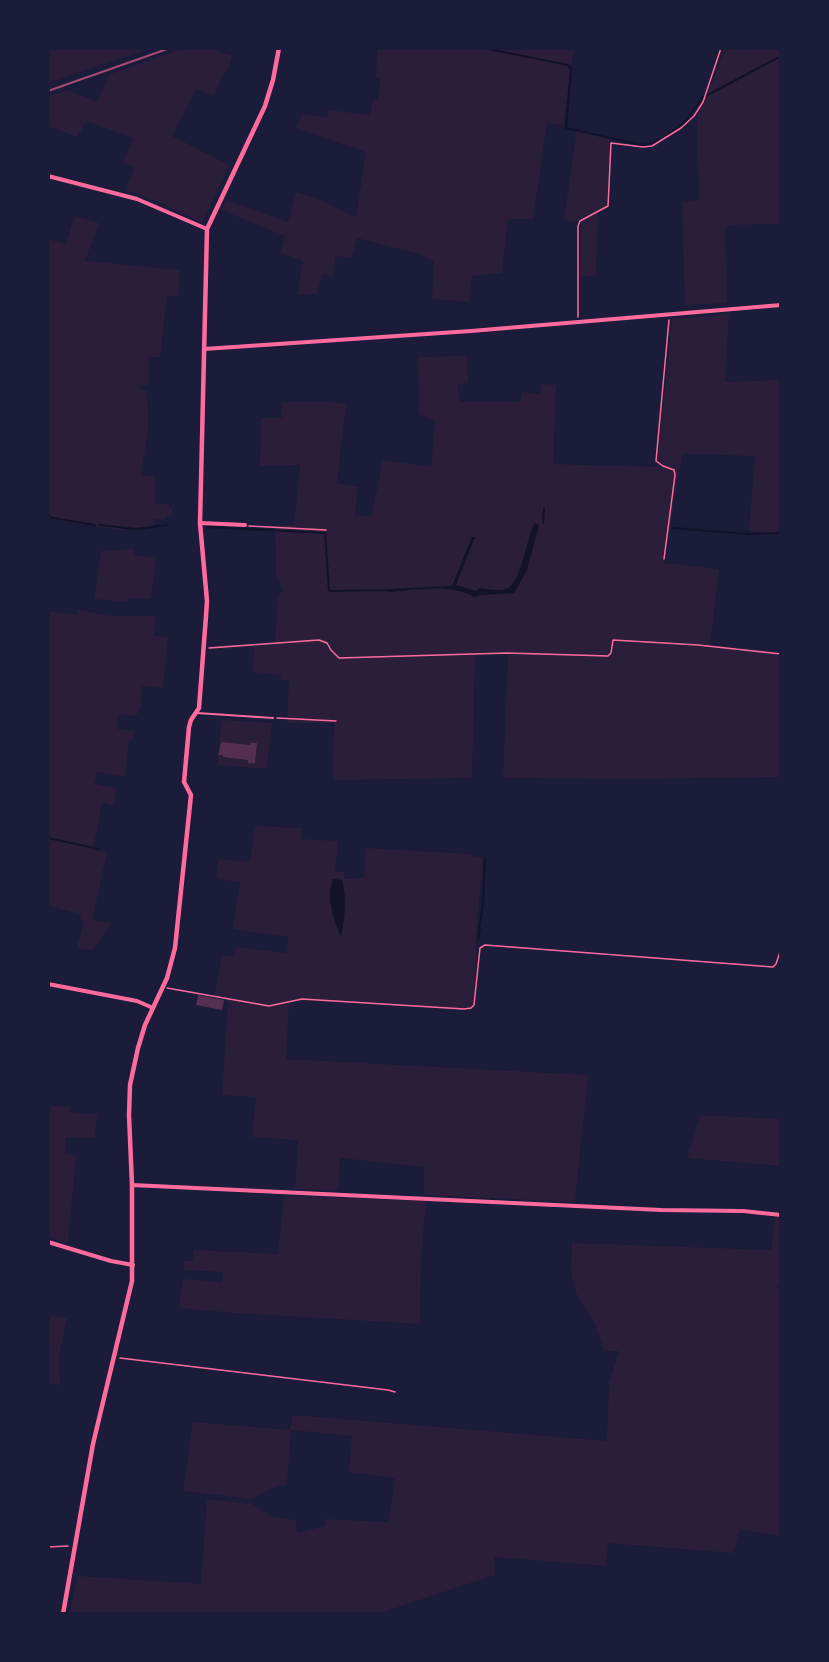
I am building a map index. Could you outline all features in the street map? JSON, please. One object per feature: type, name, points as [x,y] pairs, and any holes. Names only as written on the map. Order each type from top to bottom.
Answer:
[{"type":"street","points":[[63,1614],[93,1444],[129,1295],[133,1265],[130,1084],[138,1048],[170,970],[177,940],[191,795],[184,782],[189,728],[199,708],[207,602],[200,524],[207,229],[265,106],[279,48]]},
{"type":"street","points":[[48,176],[137,199],[207,229]]},
{"type":"street","points":[[203,349],[781,305]]},
{"type":"street","points":[[200,524],[245,525]]},
{"type":"street","points":[[48,984],[137,1001],[153,1008]]},
{"type":"street","points":[[132,1185],[649,1209],[743,1211],[781,1215]]},
{"type":"street","points":[[48,1242],[111,1261],[133,1265]]},
{"type":"lane","points":[[197,712],[273,718]]},
{"type":"path","points":[[578,321],[578,226],[580,221],[608,206],[611,143],[652,146],[688,122],[703,102],[722,48]]},
{"type":"path","points":[[664,559],[675,475],[674,471],[656,461],[670,313]]},
{"type":"path","points":[[245,525],[326,530]]},
{"type":"path","points":[[205,649],[319,640],[327,643],[339,657],[507,653],[608,656],[611,653],[613,640],[698,645],[781,654]]},
{"type":"path","points":[[273,718],[336,721]]},
{"type":"path","points":[[163,987],[269,1005],[303,999],[471,1008],[474,1005],[480,948],[485,945],[773,967],[781,949]]},
{"type":"path","points":[[113,1358],[395,1392]]},
{"type":"path","points":[[48,1547],[75,1546]]},
{"type":"shaded area","points":[[48,48],[150,48],[48,83]]},
{"type":"shaded area","points":[[186,48],[217,48],[217,52],[232,55],[228,70],[224,72],[214,96],[196,89],[172,136],[229,165],[202,223],[154,200],[126,190],[135,167],[123,162],[133,138],[87,121],[77,137],[48,126],[48,96],[68,90],[97,102],[110,74]]},
{"type":"shaded area","points":[[377,48],[574,48],[563,126],[547,123],[533,219],[508,219],[502,273],[472,276],[469,302],[432,299],[434,262],[419,254],[357,238],[351,258],[336,256],[333,276],[322,274],[317,294],[297,295],[303,261],[280,253],[285,236],[221,210],[226,200],[288,222],[296,192],[318,199],[356,217],[366,152],[296,128],[302,114],[327,118],[329,110],[370,115],[373,99],[378,100],[380,79],[376,78]]},
{"type":"shaded area","points":[[725,48],[781,48],[781,224],[727,225],[725,228],[727,303],[685,305],[682,202],[699,200],[697,117]]},
{"type":"shaded area","points":[[577,129],[610,139],[607,206],[579,220],[578,223],[564,220]]},
{"type":"shaded area","points":[[598,213],[596,276],[580,276],[581,222]]},
{"type":"shaded area","points":[[74,216],[99,223],[85,261],[180,270],[178,296],[167,296],[160,357],[149,357],[149,385],[140,385],[141,390],[145,390],[148,411],[148,432],[141,475],[155,476],[155,503],[169,504],[169,507],[172,507],[172,516],[166,516],[166,519],[154,519],[152,527],[122,530],[48,519],[48,239],[66,244]]},
{"type":"shaded area","points":[[729,314],[725,382],[781,380],[781,535],[749,531],[755,456],[682,454],[664,563],[719,569],[710,645],[781,652],[781,777],[503,778],[508,655],[475,655],[472,778],[333,780],[334,723],[287,723],[289,681],[281,680],[281,675],[253,672],[254,647],[210,650],[210,646],[275,642],[278,595],[284,591],[276,576],[275,525],[294,525],[300,465],[260,466],[261,418],[282,418],[282,402],[323,401],[346,404],[337,483],[358,487],[355,515],[371,517],[383,460],[431,467],[435,421],[419,414],[418,357],[467,356],[468,383],[458,384],[459,402],[521,402],[521,392],[541,394],[541,384],[556,385],[553,464],[657,467],[672,319]]},
{"type":"shaded area","points":[[535,523],[539,525],[527,570],[514,593],[474,597],[455,590],[444,589],[389,592],[389,589],[452,586],[472,537],[475,537],[456,585],[476,591],[480,588],[498,590],[508,588],[517,577]]},
{"type":"shaded area","points":[[134,549],[135,556],[156,557],[151,599],[130,598],[125,602],[94,599],[101,551]]},
{"type":"shaded area","points":[[78,610],[112,616],[155,616],[154,636],[168,637],[163,688],[142,686],[141,707],[136,716],[119,714],[117,729],[134,731],[133,739],[129,739],[125,777],[97,772],[95,784],[116,788],[113,806],[102,803],[93,850],[107,853],[92,920],[111,923],[93,950],[77,948],[84,921],[80,919],[81,914],[48,906],[48,611],[77,615]]},
{"type":"shaded area","points":[[222,720],[272,723],[267,769],[218,765],[218,755],[255,763],[256,743],[250,743],[250,745],[219,743]]},
{"type":"shaded area","points":[[255,826],[301,828],[301,839],[338,841],[335,871],[344,872],[345,879],[364,878],[366,848],[471,854],[475,857],[483,857],[472,1010],[291,1002],[289,1003],[286,1059],[588,1075],[575,1202],[424,1195],[424,1167],[340,1158],[338,1190],[295,1189],[298,1140],[252,1137],[256,1097],[222,1095],[228,1001],[214,998],[222,955],[233,957],[236,947],[287,953],[288,937],[233,929],[240,882],[216,879],[218,859],[250,862]]},
{"type":"shaded area","points":[[333,879],[342,880],[345,894],[341,936],[331,908],[330,893]]},
{"type":"shaded area","points":[[51,1106],[69,1107],[69,1112],[97,1114],[95,1138],[66,1137],[65,1154],[76,1155],[68,1243],[48,1237],[48,1128]]},
{"type":"shaded area","points":[[701,1115],[781,1119],[781,1166],[687,1158]]},
{"type":"shaded area","points":[[284,1197],[426,1201],[421,1259],[420,1324],[179,1308],[183,1279],[222,1282],[223,1272],[184,1270],[184,1261],[193,1261],[193,1250],[278,1254]]},
{"type":"shaded area","points":[[775,1217],[781,1218],[781,1285],[777,1284],[781,1303],[781,1536],[740,1529],[733,1553],[608,1543],[606,1566],[494,1557],[495,1575],[377,1614],[89,1614],[70,1612],[78,1576],[201,1584],[207,1499],[252,1504],[270,1516],[296,1520],[297,1533],[325,1526],[325,1519],[389,1522],[395,1478],[349,1472],[352,1436],[291,1430],[287,1485],[251,1499],[183,1491],[193,1422],[290,1430],[293,1415],[607,1441],[609,1383],[619,1351],[604,1351],[595,1324],[576,1293],[571,1271],[572,1243],[771,1250]]},
{"type":"shaded area","points":[[48,1316],[67,1318],[59,1356],[60,1385],[48,1384]]},
{"type":"building","points":[[221,742],[250,745],[250,743],[257,743],[255,763],[218,755]]},
{"type":"building","points":[[198,995],[224,1000],[222,1010],[196,1005]]},
{"type":"waterway","points":[[483,48],[568,65],[571,69],[566,128],[642,145],[664,138],[686,121],[702,98],[781,56]]},
{"type":"waterway","points":[[543,523],[544,508]]},
{"type":"waterway","points":[[48,517],[95,525]]},
{"type":"waterway","points":[[100,525],[135,529],[168,525]]},
{"type":"waterway","points":[[207,527],[325,533],[329,590],[389,590]]},
{"type":"waterway","points":[[673,528],[748,534],[781,533]]},
{"type":"waterway","points":[[48,838],[99,849]]},
{"type":"waterway","points":[[478,940],[485,858]]},
{"type":"railway","points":[[48,91],[170,48]]}]
